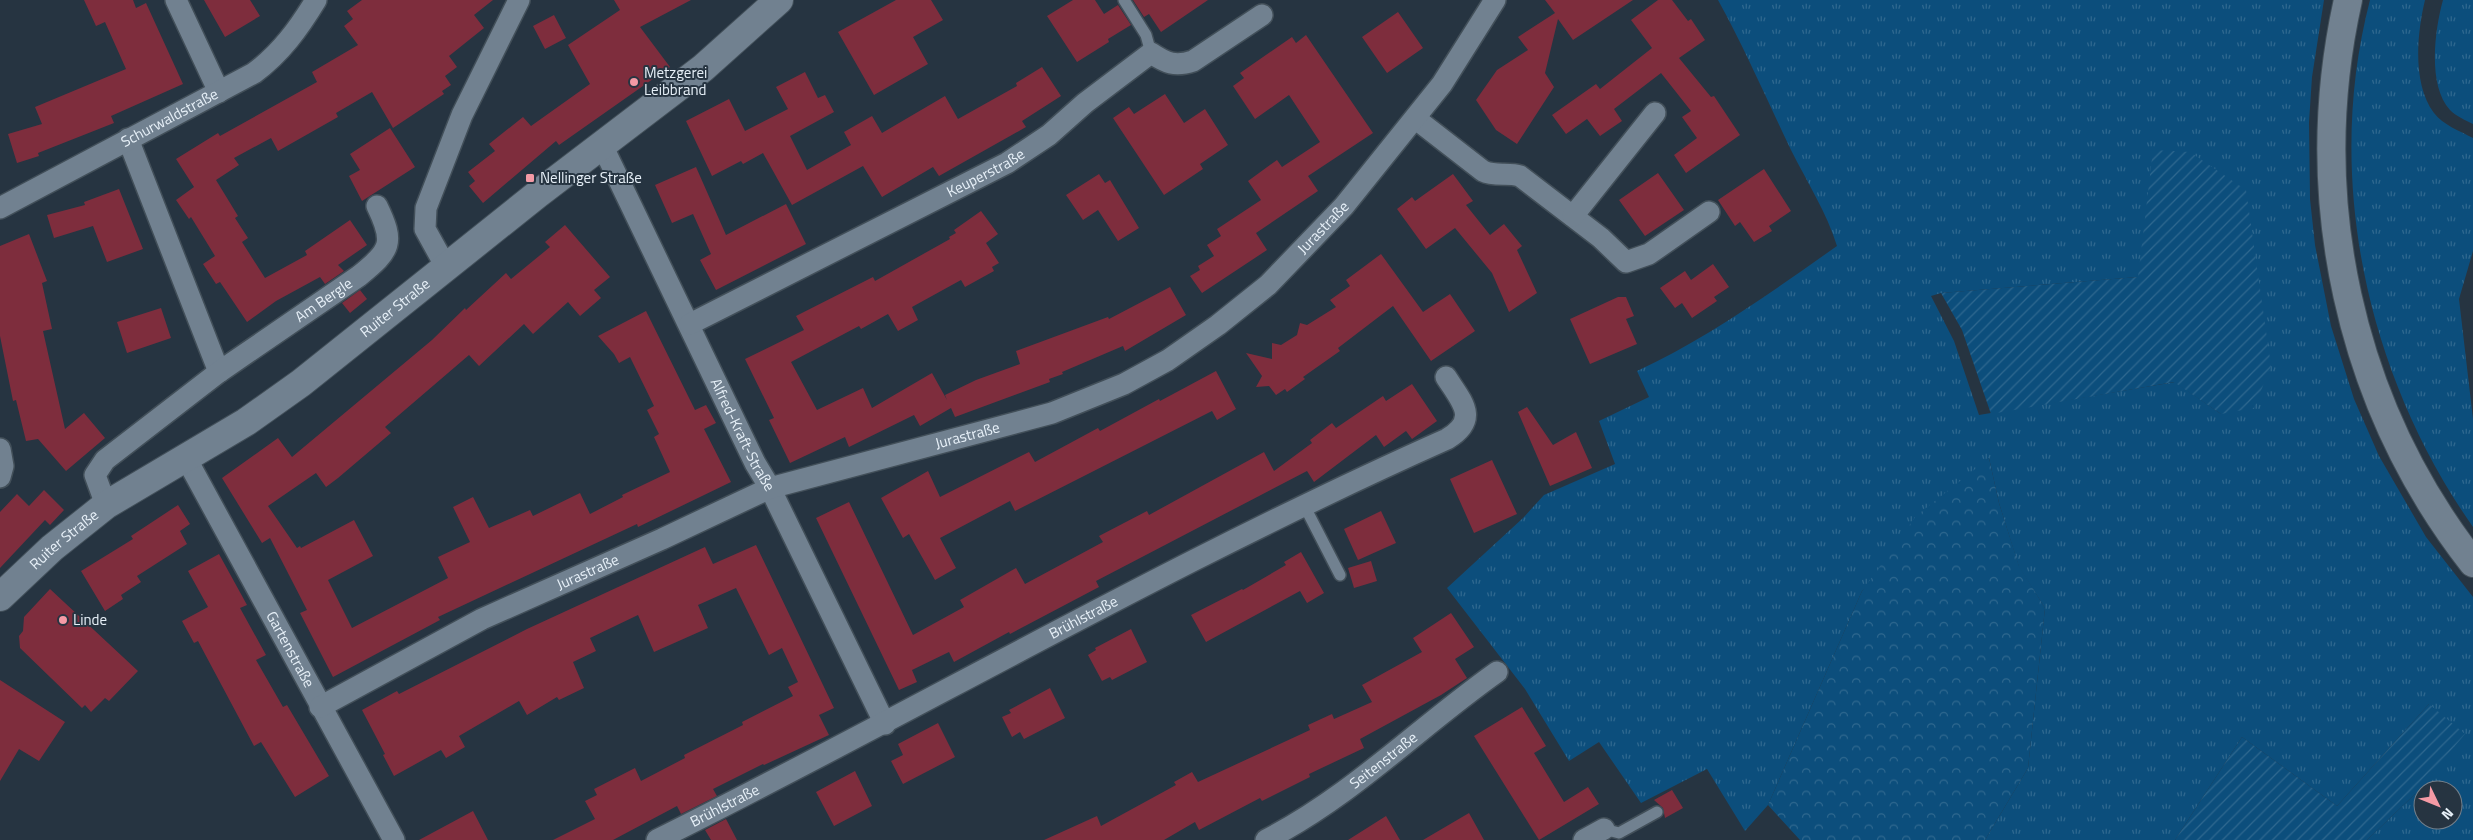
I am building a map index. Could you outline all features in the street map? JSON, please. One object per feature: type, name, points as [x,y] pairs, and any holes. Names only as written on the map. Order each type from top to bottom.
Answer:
[{"type":"street","points":[[176,0],[219,92]]},
{"type":"street","name":"Schurwaldstraße","points":[[0,208],[254,73],[279,52],[296,31],[316,0]]},
{"type":"street","points":[[446,267],[425,229],[426,208],[462,115],[519,0]]},
{"type":"street","name":"Ruiter Straße","points":[[0,597],[52,548],[106,505],[274,403],[703,68],[779,0]]},
{"type":"street","name":"Jurastraße","points":[[320,706],[482,619],[662,539],[770,488],[1020,423],[1094,397],[1144,373],[1185,349],[1268,285],[1344,206],[1416,119],[1452,68],[1495,0]]},
{"type":"street","points":[[2348,0],[2336,68],[2330,153],[2332,197],[2342,277],[2365,363],[2400,449],[2437,514],[2473,563]]},
{"type":"street","points":[[1151,53],[1166,63],[1184,64],[1262,15]]},
{"type":"street","name":"Keuperstraße","points":[[690,324],[1008,163],[1049,135],[1085,103],[1151,53]]},
{"type":"street","points":[[1574,216],[1655,113]]},
{"type":"street","points":[[1416,119],[1488,174],[1514,174],[1520,176],[1574,216],[1626,262],[1649,254],[1709,212]]},
{"type":"street","points":[[128,139],[219,372]]},
{"type":"street","name":"Alfred-Kraft-Straße","points":[[602,145],[690,324],[755,463],[770,488],[885,724]]},
{"type":"street","name":"Am Bergle","points":[[106,505],[95,475],[100,465],[219,372],[374,263],[387,245],[389,233],[377,206]]},
{"type":"street","name":"Brühlstraße","points":[[657,840],[885,724],[1304,505],[1456,434],[1463,427],[1466,412],[1446,377]]},
{"type":"street","points":[[0,449],[3,466],[0,477]]},
{"type":"street","name":"Gartenstraße","points":[[186,458],[394,840]]},
{"type":"street","name":"Seitenstraße","points":[[1266,840],[1308,817],[1333,800],[1378,766],[1460,698],[1497,672]]},
{"type":"street","points":[[1584,840],[1604,829]]},
{"type":"lane","points":[[1124,0],[1146,35],[1151,53]]},
{"type":"lane","points":[[1304,505],[1340,575]]},
{"type":"lane","points":[[1604,829],[1619,833],[1657,812]]},
{"type":"green space","points":[[1718,0],[2324,0],[2312,77],[2309,122],[2310,199],[2315,245],[2331,326],[2354,399],[2379,456],[2426,537],[2473,597],[2473,840],[2367,840],[2413,796],[2413,830],[2463,830],[2463,780],[2417,780],[2429,704],[2337,806],[2242,737],[2175,840],[1985,840],[2028,768],[2045,608],[2019,567],[1999,503],[1989,458],[1862,591],[1768,805],[1745,831],[1707,769],[1641,803],[1599,742],[1569,761],[1525,689],[1447,588],[1523,518],[1544,495],[1615,464],[1599,421],[1649,397],[1637,371],[1715,329],[1837,246],[1822,210],[1791,150],[1747,56]],"holes":[[[2138,277],[2221,414],[2175,382],[1979,415],[1954,341],[1931,296],[1941,293]]]},
{"type":"green space","points":[[2370,0],[2425,0],[2420,28],[2418,58],[2422,88],[2434,113],[2442,121],[2473,138],[2473,251],[2459,299],[2473,419],[2473,527],[2436,469],[2406,407],[2382,342],[2364,275],[2354,206],[2352,137],[2357,68]]},
{"type":"green space","points":[[2443,0],[2473,0],[2473,124],[2450,110],[2438,86],[2435,56],[2437,26]]},
{"type":"green space","points":[[2153,150],[2190,152],[2246,190],[2271,366],[2254,408],[2221,414],[2174,382],[1991,414],[1962,330],[1941,293],[2138,277]]},
{"type":"green space","points":[[1989,458],[1999,503],[2019,566],[2045,608],[2028,768],[1985,840],[1800,840],[1768,805],[1862,591],[1916,516]]},
{"type":"green space","points":[[2429,704],[2465,734],[2427,780],[2413,780],[2413,796],[2367,840],[2175,840],[2242,737],[2337,806]]},
{"type":"building","points":[[84,0],[133,0],[136,8],[146,3],[183,84],[111,116],[114,123],[38,153],[39,156],[17,163],[8,134],[42,124],[35,107],[126,69],[105,22],[96,26]]},
{"type":"building","points":[[204,0],[250,0],[260,16],[225,37]]},
{"type":"building","points":[[362,0],[493,0],[474,15],[484,28],[449,56],[457,67],[445,76],[451,85],[442,91],[444,94],[393,128],[372,92],[336,113],[338,117],[278,151],[271,138],[234,158],[239,165],[216,180],[238,216],[235,218],[248,238],[242,242],[265,278],[307,255],[305,251],[350,220],[367,245],[338,265],[344,271],[325,284],[320,277],[276,301],[247,322],[220,282],[216,284],[203,264],[215,256],[191,217],[189,219],[176,200],[194,187],[176,159],[218,133],[220,136],[317,82],[312,72],[358,45],[344,26],[353,19],[347,11]]},
{"type":"building","points":[[614,0],[691,0],[640,27],[670,67],[559,145],[556,141],[483,203],[469,186],[475,181],[468,172],[495,151],[489,144],[523,117],[531,126],[590,84],[568,45],[620,10]]},
{"type":"building","points":[[896,0],[931,0],[943,20],[913,37],[928,64],[874,95],[838,32]]},
{"type":"building","points":[[1073,0],[1095,0],[1104,14],[1118,5],[1131,25],[1108,39],[1109,42],[1077,62],[1047,16]]},
{"type":"building","points":[[1133,0],[1208,0],[1161,32],[1149,14],[1144,17]]},
{"type":"building","points":[[1545,0],[1633,0],[1573,40],[1558,19],[1545,73],[1554,87],[1517,144],[1496,130],[1476,100],[1497,70],[1528,50],[1518,37],[1555,13]]},
{"type":"building","points":[[1658,0],[1672,0],[1688,21],[1691,19],[1705,40],[1679,58],[1711,97],[1714,96],[1740,135],[1686,173],[1674,155],[1697,138],[1682,117],[1691,111],[1661,73],[1614,109],[1622,121],[1600,136],[1587,119],[1566,134],[1552,115],[1596,84],[1600,89],[1652,48],[1631,20]]},
{"type":"building","points":[[1398,12],[1423,48],[1387,73],[1362,37]]},
{"type":"building","points":[[554,15],[566,38],[545,49],[533,26]]},
{"type":"building","points":[[1306,35],[1373,133],[1308,176],[1318,191],[1256,233],[1267,250],[1202,293],[1190,276],[1200,270],[1198,266],[1214,256],[1207,245],[1221,236],[1217,229],[1261,200],[1248,181],[1277,160],[1282,167],[1320,142],[1289,95],[1255,119],[1233,86],[1244,78],[1240,73],[1292,37],[1296,43]]},
{"type":"building","points":[[1042,67],[1061,96],[1022,121],[1026,127],[939,176],[933,167],[882,197],[863,166],[792,205],[763,153],[743,164],[741,161],[712,176],[686,121],[729,99],[745,131],[788,109],[776,87],[805,72],[818,98],[825,95],[834,112],[790,136],[807,170],[851,145],[844,132],[872,116],[882,133],[945,96],[958,119],[1017,86],[1016,83]]},
{"type":"building","points":[[1165,94],[1184,123],[1205,109],[1228,145],[1200,164],[1203,169],[1164,195],[1113,118],[1129,107],[1134,114]]},
{"type":"building","points":[[390,128],[415,167],[362,201],[349,176],[360,170],[350,154]]},
{"type":"building","points":[[696,167],[726,235],[786,204],[806,244],[716,290],[700,260],[711,254],[693,214],[672,223],[655,185]]},
{"type":"building","points":[[1764,169],[1791,211],[1769,226],[1772,231],[1754,242],[1740,222],[1735,226],[1718,200]]},
{"type":"building","points":[[1658,173],[1684,210],[1645,236],[1619,200]]},
{"type":"building","points":[[1099,174],[1105,183],[1110,180],[1139,228],[1118,241],[1098,210],[1083,220],[1066,195]]},
{"type":"building","points":[[1453,174],[1473,201],[1466,205],[1490,235],[1504,224],[1522,246],[1517,250],[1537,293],[1509,312],[1492,273],[1455,228],[1426,249],[1397,209],[1412,197],[1415,201]]},
{"type":"building","points":[[119,189],[143,249],[107,262],[93,226],[54,238],[47,215],[85,205],[84,202]]},
{"type":"building","points":[[981,211],[998,234],[986,243],[999,263],[992,267],[994,271],[965,287],[961,280],[912,307],[918,320],[898,331],[888,314],[861,329],[859,326],[791,362],[817,410],[863,388],[872,408],[932,373],[947,400],[945,395],[976,380],[1020,364],[1016,351],[1108,317],[1109,319],[1170,287],[1186,315],[1125,351],[1123,346],[1062,372],[1063,374],[1049,379],[1050,382],[955,417],[951,408],[920,426],[914,415],[849,447],[845,437],[790,463],[769,420],[774,418],[745,359],[804,330],[796,316],[873,277],[875,281],[950,239],[949,237],[956,233],[954,230]]},
{"type":"building","points":[[565,225],[610,277],[594,290],[601,298],[580,316],[568,302],[533,334],[524,324],[479,366],[469,355],[385,427],[391,433],[338,478],[326,487],[316,473],[268,506],[297,548],[300,546],[301,548],[354,520],[373,556],[328,580],[352,628],[448,578],[438,557],[470,542],[453,507],[473,497],[489,528],[530,510],[533,516],[580,493],[590,514],[623,497],[622,495],[670,472],[654,437],[659,434],[647,410],[654,406],[630,357],[619,363],[614,354],[598,336],[646,311],[695,410],[706,405],[716,423],[704,429],[731,482],[638,527],[637,524],[438,617],[440,620],[333,677],[300,613],[307,610],[270,538],[262,543],[222,478],[278,438],[292,457],[432,340],[465,308],[466,310],[506,273],[511,279],[550,247],[545,242]]},
{"type":"building","points":[[29,234],[47,281],[42,283],[52,329],[43,331],[65,429],[84,413],[105,438],[66,471],[38,439],[26,441],[16,400],[13,401],[0,336],[0,246]]},
{"type":"building","points":[[1381,254],[1423,312],[1450,294],[1475,331],[1431,361],[1393,306],[1338,348],[1340,351],[1303,377],[1305,379],[1287,392],[1285,389],[1276,395],[1269,386],[1256,387],[1262,376],[1246,353],[1272,359],[1272,343],[1281,345],[1297,335],[1300,323],[1307,325],[1336,307],[1330,300],[1350,286],[1346,280]]},
{"type":"building","points":[[1713,264],[1729,287],[1714,297],[1717,301],[1692,318],[1682,303],[1675,308],[1660,288],[1685,271],[1691,280]]},
{"type":"building","points":[[360,290],[367,299],[350,313],[342,303]]},
{"type":"building","points":[[1618,297],[1626,297],[1634,316],[1626,319],[1637,344],[1590,364],[1570,319]]},
{"type":"building","points":[[161,308],[171,338],[127,353],[117,322]]},
{"type":"building","points":[[1216,371],[1236,409],[1217,420],[1212,411],[1015,511],[1010,501],[940,538],[956,568],[935,580],[909,534],[903,538],[881,498],[928,471],[940,497],[1029,452],[1035,462],[1098,428],[1100,431]]},
{"type":"building","points":[[1412,384],[1437,421],[1412,439],[1406,431],[1384,447],[1376,435],[1314,482],[1307,471],[1096,581],[1099,587],[1010,634],[1009,632],[954,662],[949,652],[912,670],[917,682],[899,690],[816,518],[849,502],[913,635],[964,607],[960,600],[1016,568],[1025,584],[1103,542],[1099,536],[1147,511],[1149,515],[1264,452],[1274,471],[1312,443],[1310,440],[1332,423],[1336,428],[1383,396],[1386,401]]},
{"type":"building","points":[[1527,407],[1553,445],[1576,432],[1592,468],[1550,486],[1518,412]]},
{"type":"building","points":[[1492,460],[1517,514],[1474,533],[1450,479]]},
{"type":"building","points":[[44,490],[64,510],[50,525],[45,520],[0,568],[0,512],[17,494],[29,506]]},
{"type":"building","points":[[178,505],[190,524],[180,531],[187,544],[137,576],[141,582],[121,595],[123,599],[105,611],[81,571],[133,539],[131,536]]},
{"type":"building","points":[[1381,511],[1396,543],[1358,560],[1344,529]]},
{"type":"building","points":[[756,545],[834,708],[819,715],[829,735],[763,764],[713,789],[717,796],[681,814],[677,806],[613,840],[553,840],[595,819],[585,801],[597,795],[594,789],[635,768],[641,781],[685,758],[684,755],[743,725],[742,722],[793,696],[788,687],[798,682],[782,648],[769,655],[736,588],[698,605],[708,628],[654,652],[638,615],[590,638],[596,651],[573,662],[584,688],[559,700],[557,697],[527,715],[519,701],[459,736],[465,747],[446,758],[441,750],[394,776],[362,710],[397,691],[399,694],[527,629],[705,547],[713,564]]},
{"type":"building","points":[[1301,552],[1324,593],[1307,603],[1300,591],[1206,642],[1191,615],[1243,590],[1286,565],[1284,562]]},
{"type":"building","points":[[219,554],[247,605],[240,608],[266,655],[256,660],[283,707],[287,705],[329,776],[295,797],[261,742],[254,746],[198,641],[194,643],[182,621],[208,607],[188,571]]},
{"type":"building","points":[[1371,561],[1377,581],[1354,588],[1348,568]]},
{"type":"building","points":[[50,589],[138,671],[109,701],[105,698],[91,712],[85,705],[82,708],[20,648],[19,636],[23,631],[24,617]]},
{"type":"building","points":[[1451,613],[1474,647],[1455,659],[1467,678],[1441,695],[1360,739],[1364,748],[1309,774],[1310,777],[1262,801],[1260,798],[1199,830],[1195,822],[1164,840],[1044,840],[1097,816],[1101,826],[1176,785],[1174,782],[1192,772],[1198,782],[1310,730],[1308,725],[1332,714],[1334,719],[1372,702],[1362,685],[1422,652],[1413,638]]},
{"type":"building","points":[[1131,629],[1147,662],[1112,680],[1110,677],[1102,681],[1088,655],[1096,650],[1095,648]]},
{"type":"building","points":[[0,680],[65,722],[39,761],[19,749],[0,781]]},
{"type":"building","points":[[1050,688],[1065,718],[1024,739],[1020,732],[1012,737],[1002,717],[1011,713],[1009,710]]},
{"type":"building","points":[[1522,707],[1546,746],[1534,753],[1564,802],[1588,787],[1599,804],[1539,840],[1474,736]]},
{"type":"building","points":[[938,723],[955,757],[903,784],[891,761],[903,755],[898,744]]},
{"type":"building","points":[[855,771],[872,806],[834,826],[816,792]]},
{"type":"building","points":[[1672,790],[1683,808],[1665,818],[1663,808],[1654,800]]},
{"type":"building","points":[[473,811],[488,840],[419,840]]},
{"type":"building","points":[[1469,813],[1484,840],[1423,840]]},
{"type":"building","points":[[1386,816],[1400,840],[1348,840]]},
{"type":"building","points":[[726,819],[737,840],[711,840],[705,830]]},
{"type":"place","name":"Metzgerei Leibbrand","points":[[634,82]]},
{"type":"place","name":"Nellinger Straße","points":[[530,178]]},
{"type":"place","name":"Linde","points":[[63,620]]}]
